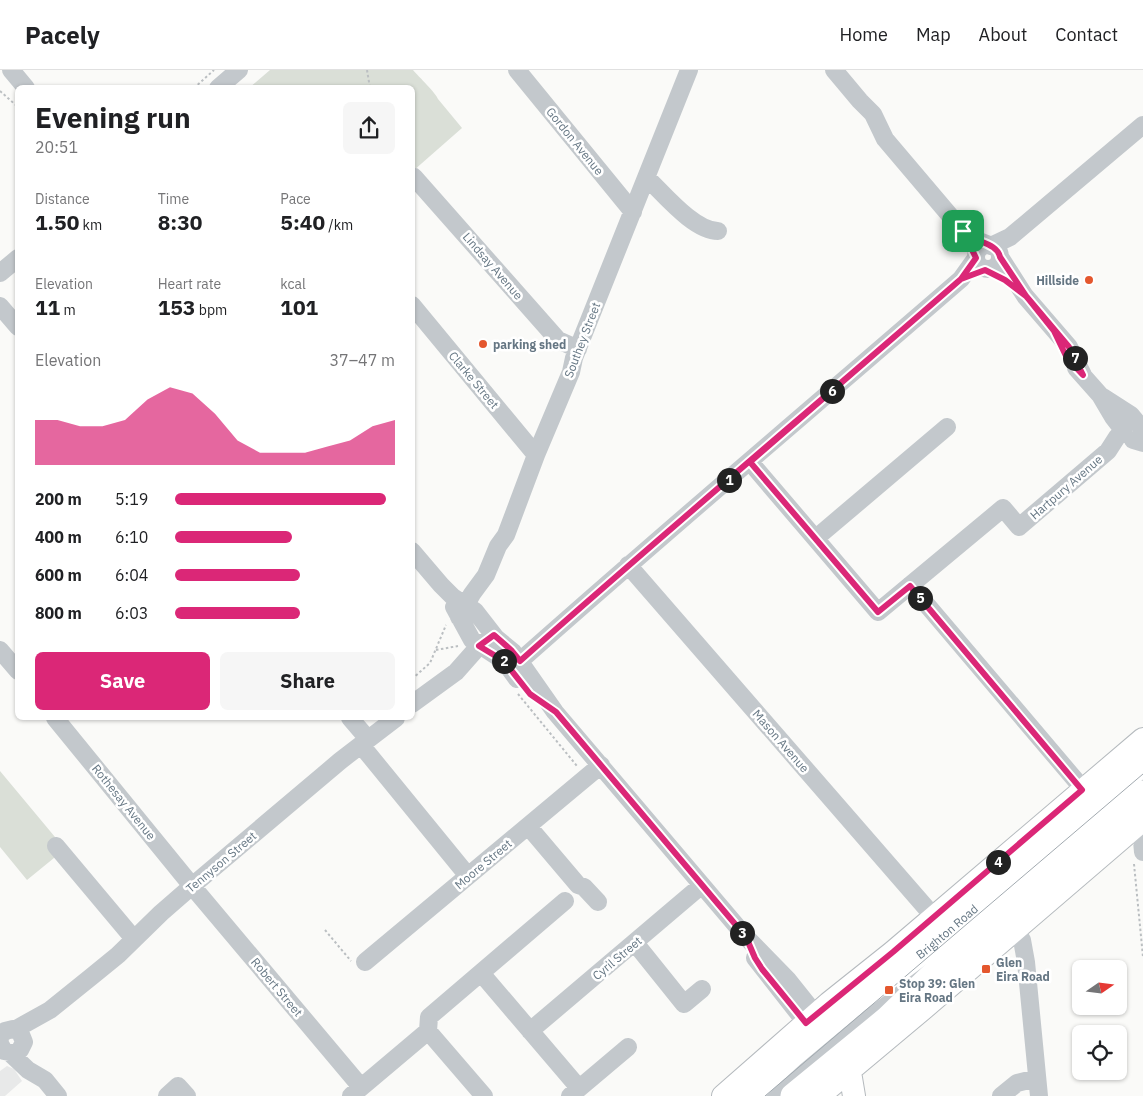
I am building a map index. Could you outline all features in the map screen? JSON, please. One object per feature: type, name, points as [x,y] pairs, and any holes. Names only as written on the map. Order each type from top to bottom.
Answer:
[{"type":"highway","name":"Brighton Road","points":[[793,1096],[827,1040],[859,999],[926,948],[1091,813],[1140,770]]},
{"type":"highway","name":"Brighton Road","points":[[747,1096],[778,1067],[827,1040],[887,1019],[952,957],[1011,919],[1091,813]]},
{"type":"main road","name":"Brighton Road","points":[[723,1096],[827,1040],[934,917],[1091,813],[1140,770]]},
{"type":"main road","points":[[1091,813],[1093,863]]},
{"type":"main road","points":[[1011,919],[1046,902],[1138,824]]},
{"type":"main road","name":"Brighton Road","points":[[819,1096],[827,1040]]},
{"type":"main road","points":[[827,1040],[854,1096]]},
{"type":"street","points":[[11,70],[24,85]]},
{"type":"street","name":"Gordon Avenue","points":[[517,70],[633,212]]},
{"type":"street","name":"Southey Street","points":[[457,615],[486,575],[502,541],[690,70]]},
{"type":"street","points":[[842,73],[860,101],[874,115],[887,142],[963,231],[1026,296],[1054,331],[1066,357],[1109,403],[1128,412],[1135,433]]},
{"type":"street","points":[[516,665],[628,564],[750,462],[961,279],[1143,125]]},
{"type":"street","points":[[647,178],[693,222],[711,231],[718,232]]},
{"type":"street","name":"Lindsay Avenue","points":[[415,179],[558,340],[574,361]]},
{"type":"street","points":[[0,274],[15,261]]},
{"type":"street","points":[[0,306],[15,324]]},
{"type":"street","name":"Clarke Street","points":[[415,309],[536,455]]},
{"type":"street","points":[[816,538],[947,428]]},
{"type":"street","name":"Hartpury Avenue","points":[[750,462],[878,612],[1003,508],[1019,527],[1108,451],[1119,448],[1135,433]]},
{"type":"street","points":[[415,555],[441,585],[456,599],[457,615],[472,640],[472,646],[456,672],[415,702]]},
{"type":"street","name":"Mason Avenue","points":[[628,564],[934,917]]},
{"type":"street","points":[[910,586],[1091,813]]},
{"type":"street","points":[[457,615],[481,617],[494,635],[511,650],[519,681],[533,697],[556,712],[746,937],[762,969],[827,1040],[770,1096]]},
{"type":"street","points":[[472,646],[494,635]]},
{"type":"street","points":[[472,646],[516,665]]},
{"type":"street","points":[[0,650],[15,668]]},
{"type":"street","name":"Rothesay Avenue","points":[[57,720],[192,886]]},
{"type":"street","points":[[351,720],[365,742],[468,876]]},
{"type":"street","name":"Tennyson Street","points":[[10,1044],[118,955],[192,886],[393,720]]},
{"type":"street","name":"Moore Street","points":[[358,962],[468,876],[601,765]]},
{"type":"street","points":[[1138,824],[1142,841],[1138,855]]},
{"type":"street","points":[[528,826],[578,885],[584,887],[598,902]]},
{"type":"street","points":[[56,846],[134,939]]},
{"type":"street","name":"Cyril Street","points":[[530,1031],[702,885]]},
{"type":"street","name":"Robert Street","points":[[192,886],[356,1092]]},
{"type":"street","points":[[484,1096],[428,1031],[429,1017],[565,901]]},
{"type":"street","points":[[1011,919],[1022,940],[1026,962],[1039,1096]]},
{"type":"street","points":[[635,943],[684,1004],[702,989]]},
{"type":"street","points":[[481,973],[530,1031],[574,1092],[628,1047]]},
{"type":"street","points":[[0,1016],[10,1044],[28,1070],[45,1080],[58,1096]]},
{"type":"street","points":[[356,1092],[428,1031]]},
{"type":"street","points":[[1001,1096],[1017,1082],[1037,1078]]},
{"type":"street","points":[[166,1096],[178,1086],[187,1096]]},
{"type":"path","points":[[367,70],[370,85]]},
{"type":"path","points":[[205,85],[226,79]]},
{"type":"path","points":[[0,91],[15,104]]},
{"type":"path","points":[[415,676],[430,662],[457,615]]},
{"type":"path","points":[[436,650],[472,646]]},
{"type":"path","points":[[1138,855],[1143,957]]},
{"type":"path","points":[[325,930],[358,962]]},
{"type":"shaded area","points":[[270,70],[413,70],[462,128],[415,169],[415,85],[252,85]]},
{"type":"shaded area","points":[[0,771],[65,849],[27,880],[0,847]]},
{"type":"shaded area","points":[[7,1066],[14,1069],[22,1081],[5,1096],[0,1096],[0,1071]]},
{"type":"tram line","points":[[765,1096],[1143,774]]},
{"type":"place","name":"Hillside","points":[[1089,280]]},
{"type":"place","name":"parking shed","points":[[483,344]]},
{"type":"place","name":"Glen Eira Road","points":[[986,969]]},
{"type":"place","name":"Stop 39: Glen Eira Road","points":[[889,990]]},
{"type":"route","points":[[963,231],[976,258],[961,279],[803,416],[750,462],[628,564],[520,661],[494,635],[479,646],[506,662],[528,692],[538,701],[556,712],[746,937],[762,969],[806,1023],[893,952],[1082,790],[910,586],[878,612],[750,462],[961,279],[985,270],[1005,280],[1026,296],[1056,334],[1067,358],[1083,375],[1067,344],[1057,335],[1026,296],[1018,286],[1000,257],[998,250],[994,246],[978,242],[963,231]]}]
